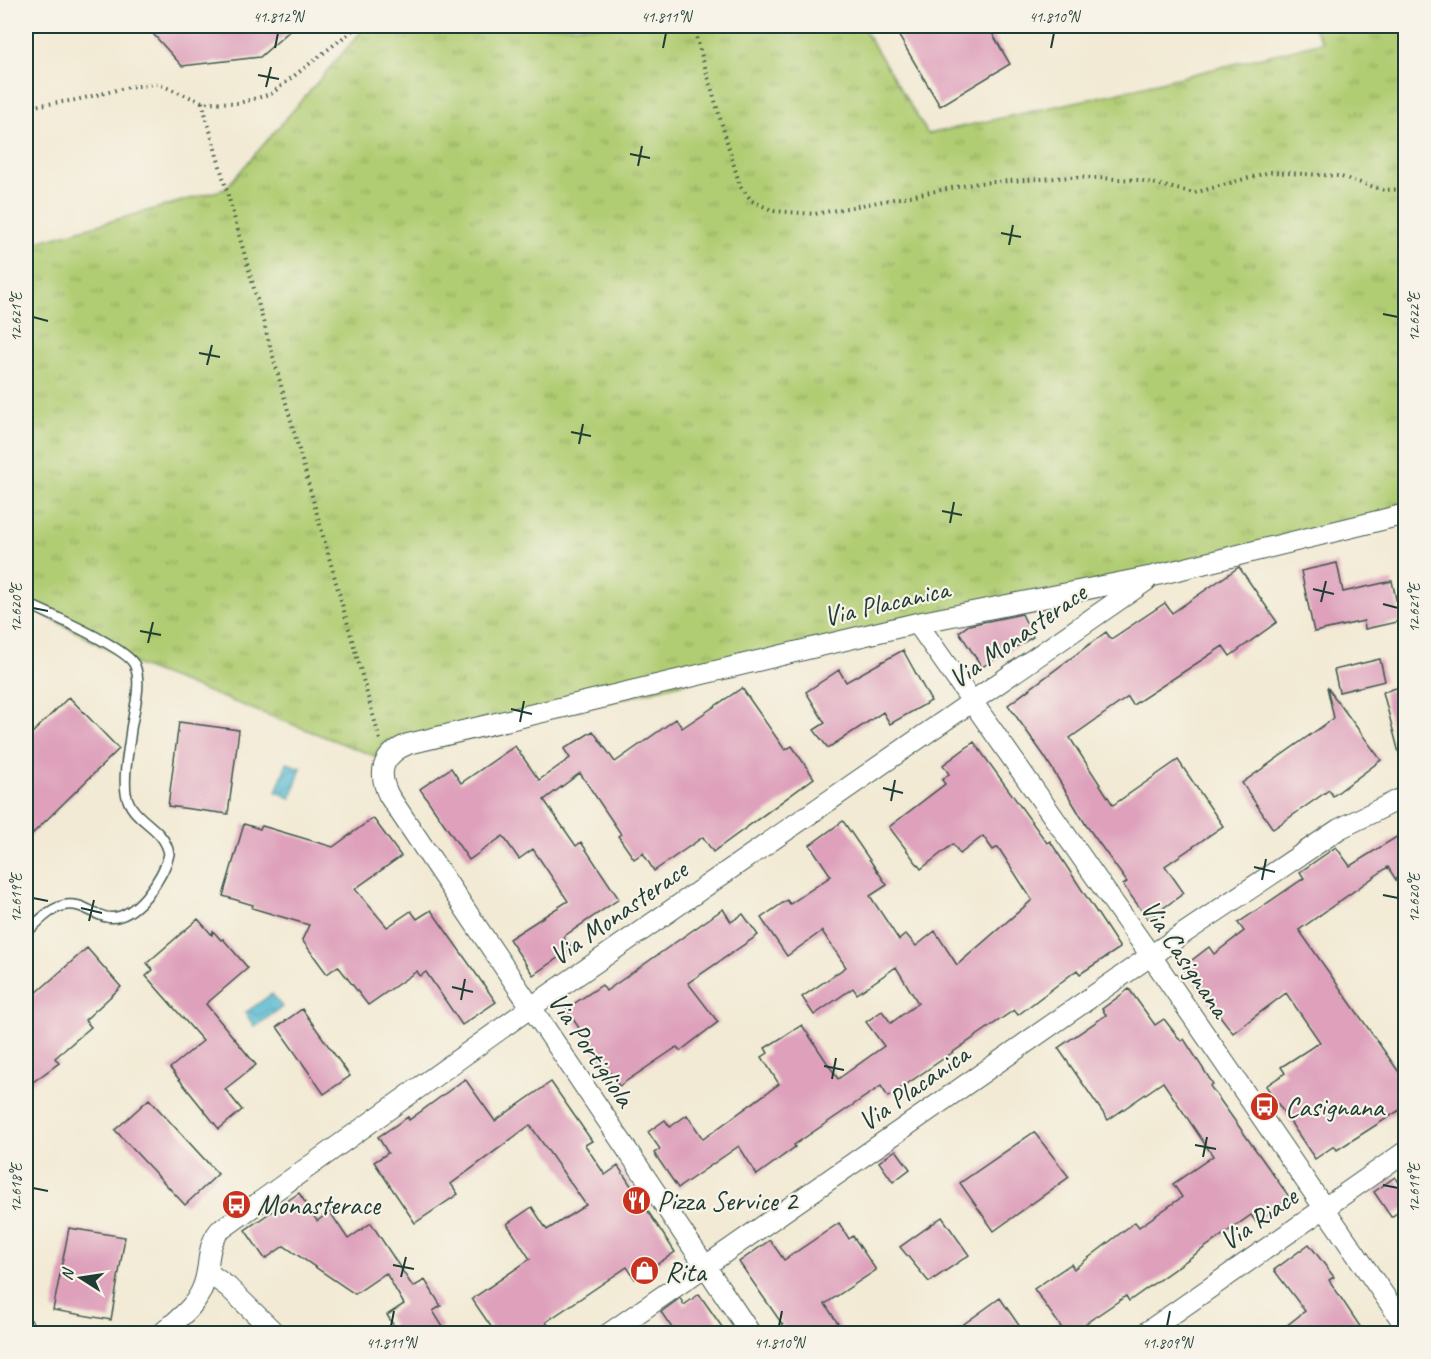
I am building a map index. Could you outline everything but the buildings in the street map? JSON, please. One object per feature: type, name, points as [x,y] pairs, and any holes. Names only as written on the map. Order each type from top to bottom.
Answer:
[{"type":"street","name":"Via Placanica","points":[[385,760],[394,751],[408,744],[917,623],[1153,576],[1406,513]]},
{"type":"street","name":"Via Monasterace","points":[[161,1334],[196,1301],[207,1272],[211,1244],[219,1231],[530,1008],[1153,576]]},
{"type":"street","name":"Via Casignana","points":[[917,623],[1151,956],[1322,1208],[1406,1327]]},
{"type":"street","name":"Via Portigliola","points":[[385,760],[381,778],[389,796],[751,1334]]},
{"type":"street","name":"Via Placanica","points":[[608,1334],[1151,956],[1349,823],[1406,796]]},
{"type":"street","name":"Via Riace","points":[[1144,1334],[1406,1151]]},
{"type":"street","points":[[207,1272],[228,1287],[276,1334]]},
{"type":"lane","points":[[26,603],[121,651],[135,664],[137,683],[125,774],[126,793],[137,815],[163,836],[170,854],[159,879],[134,910],[112,918],[78,905],[62,906],[49,913],[26,933]]},
{"type":"lane","points":[[26,1199],[26,1230]]},
{"type":"lane","points":[[26,1322],[34,1334]]},
{"type":"path","points":[[26,107],[76,100],[129,87],[158,84],[202,102],[239,103],[271,94],[358,26]]},
{"type":"path","points":[[693,26],[740,186],[752,201],[774,211],[815,214],[978,183],[1072,177],[1139,180],[1194,193],[1270,172],[1338,177],[1384,190],[1406,189]]},
{"type":"path","points":[[202,102],[385,760]]},
{"type":"green space","points":[[366,26],[862,26],[928,134],[1112,94],[1323,42],[1312,26],[1405,26],[1405,514],[917,623],[385,760],[135,664],[26,605],[26,245],[225,189]]},
{"type":"water","points":[[287,763],[301,768],[291,798],[276,792]]},
{"type":"water","points":[[272,994],[282,1007],[255,1027],[245,1013]]},
{"type":"place","name":"Casignana","points":[[1264,1106]]},
{"type":"place","name":"Pizza Service 2","points":[[636,1200]]},
{"type":"place","name":"Monasterace","points":[[236,1204]]},
{"type":"place","name":"Rita","points":[[644,1271]]}]
